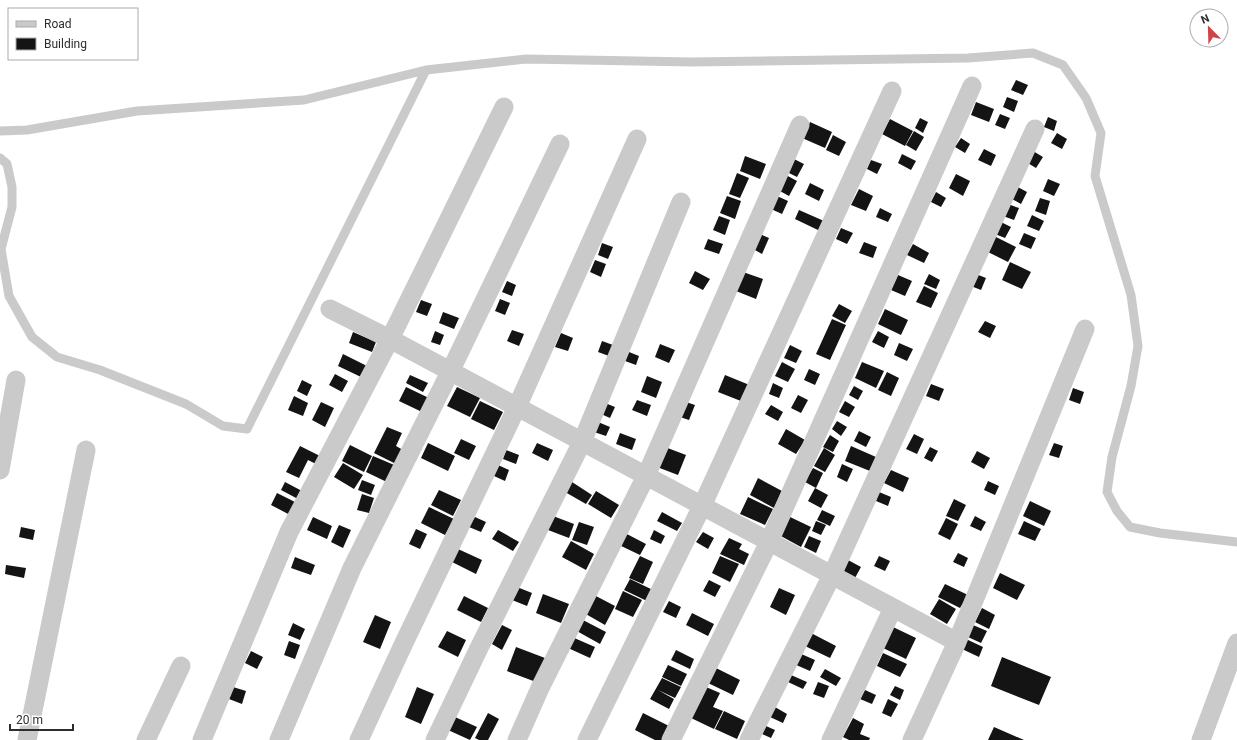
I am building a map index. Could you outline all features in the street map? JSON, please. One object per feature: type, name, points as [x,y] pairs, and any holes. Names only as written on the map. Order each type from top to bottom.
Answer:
[{"type":"street","points":[[671,740],[769,542],[972,86]]},
{"type":"street","points":[[587,740],[702,506],[892,91]]},
{"type":"street","points":[[202,740],[289,532],[390,339],[504,107]]},
{"type":"street","points":[[517,740],[540,688],[646,476],[800,125]]},
{"type":"street","points":[[749,740],[832,575],[1035,129]]},
{"type":"street","points":[[359,740],[517,407],[637,140]]},
{"type":"street","points":[[279,740],[352,568],[450,372],[560,144]]},
{"type":"street","points":[[435,740],[582,442],[681,202]]},
{"type":"street","points":[[330,308],[957,642]]},
{"type":"street","points":[[912,740],[957,642],[1085,329]]},
{"type":"street","points":[[0,470],[16,380]]},
{"type":"street","points":[[27,740],[86,450]]},
{"type":"street","points":[[831,740],[893,608]]},
{"type":"street","points":[[1201,740],[1237,643]]},
{"type":"street","points":[[146,740],[181,666]]},
{"type":"lane","points":[[0,130],[26,130],[137,111],[304,100],[426,70],[526,59],[708,61],[968,58],[1033,52],[1063,65],[1086,98],[1101,133],[1095,176],[1131,295],[1138,346],[1130,386],[1112,457],[1106,492],[1117,511],[1130,527],[1160,533],[1237,542]]},
{"type":"lane","points":[[0,158],[7,164],[12,187],[12,207],[1,249],[9,296],[32,337],[57,357],[100,370],[186,404],[223,426],[247,429],[426,70]]},
{"type":"building","points":[[1016,80],[1028,85],[1023,95],[1011,90]]},
{"type":"building","points":[[1007,97],[1018,101],[1014,112],[1003,107]]},
{"type":"building","points":[[976,102],[994,109],[989,122],[971,115]]},
{"type":"building","points":[[1000,114],[1010,118],[1005,129],[995,125]]},
{"type":"building","points":[[1048,117],[1057,121],[1054,131],[1044,127]]},
{"type":"building","points":[[920,118],[928,122],[923,133],[915,128]]},
{"type":"building","points":[[890,119],[913,131],[905,146],[882,134]]},
{"type":"building","points":[[810,122],[832,132],[825,148],[802,138]]},
{"type":"building","points":[[914,131],[924,137],[916,151],[906,145]]},
{"type":"building","points":[[1057,133],[1067,139],[1062,149],[1051,143]]},
{"type":"building","points":[[833,135],[846,142],[839,156],[826,150]]},
{"type":"building","points":[[961,138],[970,144],[965,153],[955,147]]},
{"type":"building","points":[[984,149],[996,155],[991,166],[978,160]]},
{"type":"building","points":[[1033,151],[1043,157],[1036,168],[1026,162]]},
{"type":"building","points":[[902,154],[916,161],[911,170],[898,163]]},
{"type":"building","points":[[745,156],[766,164],[760,179],[740,171]]},
{"type":"building","points":[[794,159],[804,164],[797,177],[787,172]]},
{"type":"building","points":[[871,160],[882,164],[877,174],[867,169]]},
{"type":"building","points":[[737,173],[749,178],[740,198],[729,194]]},
{"type":"building","points":[[956,174],[970,181],[963,196],[949,188]]},
{"type":"building","points":[[786,175],[797,181],[789,196],[778,190]]},
{"type":"building","points":[[1048,179],[1060,184],[1054,196],[1043,191]]},
{"type":"building","points":[[810,183],[824,190],[819,201],[805,194]]},
{"type":"building","points":[[1016,186],[1027,192],[1021,204],[1010,198]]},
{"type":"building","points":[[859,189],[873,196],[866,211],[851,205]]},
{"type":"building","points":[[936,192],[946,198],[941,207],[931,202]]},
{"type":"building","points":[[727,196],[741,201],[735,219],[720,213]]},
{"type":"building","points":[[777,196],[788,201],[782,214],[771,209]]},
{"type":"building","points":[[1040,198],[1050,201],[1046,215],[1035,211]]},
{"type":"building","points":[[1008,204],[1019,208],[1014,220],[1003,216]]},
{"type":"building","points":[[880,208],[892,214],[888,222],[876,217]]},
{"type":"building","points":[[799,210],[824,221],[820,231],[795,219]]},
{"type":"building","points":[[1032,215],[1044,221],[1039,231],[1027,226]]},
{"type":"building","points":[[719,216],[730,220],[725,235],[713,230]]},
{"type":"building","points":[[1001,222],[1011,227],[1005,238],[995,234]]},
{"type":"building","points":[[841,228],[853,233],[847,244],[836,239]]},
{"type":"building","points":[[1024,233],[1036,238],[1031,249],[1019,244]]},
{"type":"building","points":[[760,234],[769,238],[762,254],[753,249]]},
{"type":"building","points":[[994,236],[1016,247],[1008,262],[986,251]]},
{"type":"building","points":[[708,239],[723,244],[719,254],[704,249]]},
{"type":"building","points":[[864,242],[877,247],[873,258],[859,253]]},
{"type":"building","points":[[602,243],[613,247],[608,259],[598,255]]},
{"type":"building","points":[[913,244],[929,253],[924,263],[907,255]]},
{"type":"building","points":[[595,260],[606,264],[601,277],[590,272]]},
{"type":"building","points":[[1010,262],[1031,272],[1022,289],[1002,280]]},
{"type":"building","points":[[695,271],[710,279],[703,290],[689,283]]},
{"type":"building","points":[[743,272],[763,279],[756,299],[736,291]]},
{"type":"building","points":[[929,274],[940,280],[936,289],[924,284]]},
{"type":"building","points":[[976,274],[986,278],[981,290],[971,286]]},
{"type":"building","points":[[898,275],[912,281],[905,296],[891,290]]},
{"type":"building","points":[[507,281],[516,285],[512,296],[502,292]]},
{"type":"building","points":[[924,286],[938,293],[931,308],[916,302]]},
{"type":"building","points":[[500,299],[510,303],[505,315],[495,311]]},
{"type":"building","points":[[421,300],[432,304],[427,316],[416,312]]},
{"type":"building","points":[[839,304],[852,311],[845,323],[832,316]]},
{"type":"building","points":[[885,309],[908,320],[901,335],[878,324]]},
{"type":"building","points":[[443,312],[459,318],[454,329],[439,323]]},
{"type":"building","points":[[832,319],[846,325],[830,360],[816,354]]},
{"type":"building","points":[[985,321],[996,326],[990,338],[978,332]]},
{"type":"building","points":[[512,330],[524,334],[519,346],[507,341]]},
{"type":"building","points":[[435,331],[444,335],[440,345],[431,342]]},
{"type":"building","points":[[878,331],[889,337],[884,348],[872,342]]},
{"type":"building","points":[[353,332],[376,342],[372,352],[349,343]]},
{"type":"building","points":[[561,333],[573,338],[568,351],[555,347]]},
{"type":"building","points":[[602,341],[613,345],[609,356],[598,352]]},
{"type":"building","points":[[899,343],[913,349],[907,361],[894,355]]},
{"type":"building","points":[[660,344],[675,350],[669,363],[655,357]]},
{"type":"building","points":[[790,345],[802,351],[796,363],[784,358]]},
{"type":"building","points":[[629,352],[639,356],[636,365],[625,361]]},
{"type":"building","points":[[343,354],[367,366],[361,377],[338,366]]},
{"type":"building","points":[[782,362],[795,369],[788,382],[775,376]]},
{"type":"building","points":[[862,362],[884,371],[876,388],[855,378]]},
{"type":"building","points":[[809,369],[820,374],[815,385],[804,380]]},
{"type":"building","points":[[887,372],[899,378],[891,396],[878,390]]},
{"type":"building","points":[[335,374],[348,381],[342,392],[329,385]]},
{"type":"building","points":[[410,375],[428,383],[423,392],[406,383]]},
{"type":"building","points":[[725,375],[752,386],[746,403],[718,392]]},
{"type":"building","points":[[647,376],[662,382],[656,398],[641,392]]},
{"type":"building","points":[[302,380],[312,385],[307,396],[297,391]]},
{"type":"building","points":[[773,383],[783,388],[779,398],[769,394]]},
{"type":"building","points":[[931,384],[944,389],[939,401],[926,396]]},
{"type":"building","points":[[854,386],[863,391],[858,400],[849,395]]},
{"type":"building","points":[[406,387],[429,398],[422,412],[399,401]]},
{"type":"building","points":[[457,387],[480,398],[470,417],[447,406]]},
{"type":"building","points":[[1073,388],[1084,392],[1080,404],[1069,400]]},
{"type":"building","points":[[798,395],[808,400],[801,413],[791,408]]},
{"type":"building","points":[[294,396],[308,403],[303,416],[288,410]]},
{"type":"building","points":[[637,400],[651,405],[647,416],[632,410]]},
{"type":"building","points":[[480,401],[503,412],[494,430],[471,419]]},
{"type":"building","points":[[683,401],[695,405],[689,420],[677,416]]},
{"type":"building","points":[[845,401],[855,407],[849,417],[839,412]]},
{"type":"building","points":[[321,402],[334,408],[325,427],[312,420]]},
{"type":"building","points":[[605,403],[615,407],[610,418],[601,414]]},
{"type":"building","points":[[771,405],[783,412],[778,421],[765,414]]},
{"type":"building","points":[[837,421],[847,427],[841,436],[832,429]]},
{"type":"building","points":[[598,422],[610,427],[606,436],[594,432]]},
{"type":"building","points":[[387,427],[402,433],[396,446],[403,450],[396,464],[374,453]]},
{"type":"building","points":[[786,429],[805,440],[796,454],[778,444]]},
{"type":"building","points":[[859,431],[871,437],[866,447],[854,441]]},
{"type":"building","points":[[620,433],[636,439],[632,450],[616,444]]},
{"type":"building","points":[[914,434],[924,439],[917,454],[906,449]]},
{"type":"building","points":[[830,435],[839,441],[833,452],[823,447]]},
{"type":"building","points":[[461,439],[476,446],[469,460],[454,453]]},
{"type":"building","points":[[428,443],[455,456],[448,471],[421,458]]},
{"type":"building","points":[[537,443],[553,450],[548,461],[532,453]]},
{"type":"building","points":[[1054,443],[1063,446],[1059,458],[1049,455]]},
{"type":"building","points":[[350,445],[372,456],[364,472],[342,461]]},
{"type":"building","points":[[300,446],[322,457],[318,465],[308,460],[299,478],[286,472]]},
{"type":"building","points":[[851,446],[876,457],[870,471],[845,461]]},
{"type":"building","points":[[665,447],[686,455],[678,475],[657,467]]},
{"type":"building","points":[[930,447],[938,451],[932,462],[924,458]]},
{"type":"building","points":[[824,448],[835,455],[825,472],[814,466]]},
{"type":"building","points":[[506,450],[519,455],[516,464],[503,459]]},
{"type":"building","points":[[977,451],[990,458],[984,469],[971,462]]},
{"type":"building","points":[[373,456],[399,467],[391,484],[366,472]]},
{"type":"building","points":[[343,463],[363,475],[354,489],[334,477]]},
{"type":"building","points":[[842,464],[853,469],[847,482],[837,477]]},
{"type":"building","points":[[498,465],[509,470],[505,481],[494,476]]},
{"type":"building","points":[[813,468],[823,473],[816,488],[805,482]]},
{"type":"building","points":[[891,470],[909,478],[903,492],[884,483]]},
{"type":"building","points":[[758,478],[782,491],[774,508],[750,495]]},
{"type":"building","points":[[362,480],[375,485],[371,495],[358,490]]},
{"type":"building","points":[[988,481],[999,486],[995,495],[984,490]]},
{"type":"building","points":[[285,482],[302,491],[298,499],[281,490]]},
{"type":"building","points":[[572,482],[592,495],[586,504],[565,492]]},
{"type":"building","points":[[815,488],[828,495],[821,508],[808,501]]},
{"type":"building","points":[[439,490],[461,500],[453,516],[431,505]]},
{"type":"building","points":[[596,491],[619,505],[611,518],[588,504]]},
{"type":"building","points":[[879,492],[891,497],[888,506],[876,501]]},
{"type":"building","points":[[277,493],[299,504],[292,516],[271,505]]},
{"type":"building","points":[[362,494],[374,498],[369,513],[357,510]]},
{"type":"building","points":[[748,497],[773,509],[765,525],[740,514]]},
{"type":"building","points":[[954,499],[966,505],[958,521],[946,516]]},
{"type":"building","points":[[1030,501],[1051,511],[1044,526],[1023,516]]},
{"type":"building","points":[[429,507],[454,519],[445,535],[421,523]]},
{"type":"building","points":[[822,510],[835,516],[830,526],[817,520]]},
{"type":"building","points":[[662,512],[682,523],[677,531],[657,521]]},
{"type":"building","points":[[553,516],[574,524],[569,538],[548,530]]},
{"type":"building","points":[[788,516],[811,527],[801,547],[779,535]]},
{"type":"building","points":[[975,516],[986,522],[981,531],[970,526]]},
{"type":"building","points":[[313,517],[332,526],[327,539],[307,530]]},
{"type":"building","points":[[475,517],[486,522],[481,532],[469,527]]},
{"type":"building","points":[[946,518],[958,524],[950,540],[938,534]]},
{"type":"building","points":[[816,521],[826,525],[821,535],[812,531]]},
{"type":"building","points":[[1024,521],[1041,529],[1035,541],[1018,534]]},
{"type":"building","points":[[579,522],[594,527],[587,545],[572,540]]},
{"type":"building","points":[[339,525],[351,530],[343,548],[331,542]]},
{"type":"building","points":[[21,527],[35,530],[33,540],[19,537]]},
{"type":"building","points":[[416,529],[427,534],[420,549],[409,544]]},
{"type":"building","points":[[498,530],[519,542],[513,551],[492,539]]},
{"type":"building","points":[[654,530],[665,536],[661,544],[650,539]]},
{"type":"building","points":[[623,532],[646,544],[640,555],[617,544]]},
{"type":"building","points":[[703,532],[714,538],[708,549],[696,542]]},
{"type":"building","points":[[809,536],[821,541],[816,553],[804,547]]},
{"type":"building","points":[[729,538],[742,544],[739,549],[749,554],[744,565],[720,554]]},
{"type":"building","points":[[571,541],[594,554],[586,570],[562,557]]},
{"type":"building","points":[[458,549],[482,560],[476,574],[452,562]]},
{"type":"building","points":[[958,553],[968,558],[964,567],[953,562]]},
{"type":"building","points":[[640,556],[653,562],[643,584],[629,578]]},
{"type":"building","points":[[720,556],[739,564],[730,582],[712,573]]},
{"type":"building","points":[[879,556],[890,561],[885,571],[874,566]]},
{"type":"building","points":[[295,557],[315,565],[311,575],[291,568]]},
{"type":"building","points":[[848,560],[861,567],[855,578],[843,572]]},
{"type":"building","points":[[6,565],[26,568],[24,578],[5,574]]},
{"type":"building","points":[[1000,573],[1025,585],[1017,600],[993,588]]},
{"type":"building","points":[[630,579],[653,590],[647,601],[624,590]]},
{"type":"building","points":[[709,580],[721,586],[715,597],[703,591]]},
{"type":"building","points":[[945,584],[968,595],[960,608],[938,597]]},
{"type":"building","points":[[517,587],[532,593],[527,606],[512,600]]},
{"type":"building","points":[[779,588],[795,595],[786,615],[770,607]]},
{"type":"building","points":[[623,591],[642,600],[633,617],[615,609]]},
{"type":"building","points":[[543,594],[569,604],[561,623],[536,613]]},
{"type":"building","points":[[594,595],[615,606],[605,625],[584,613]]},
{"type":"building","points":[[464,596],[488,608],[481,622],[457,610]]},
{"type":"building","points":[[939,599],[956,609],[947,624],[930,614]]},
{"type":"building","points":[[669,601],[681,607],[676,618],[663,612]]},
{"type":"building","points":[[982,608],[995,615],[989,629],[975,622]]},
{"type":"building","points":[[692,613],[714,624],[708,636],[686,625]]},
{"type":"building","points":[[375,615],[391,622],[380,649],[363,642]]},
{"type":"building","points":[[581,619],[606,632],[600,644],[575,630]]},
{"type":"building","points":[[293,623],[305,629],[300,640],[288,635]]},
{"type":"building","points":[[502,625],[512,630],[502,650],[492,644]]},
{"type":"building","points":[[973,625],[987,631],[981,643],[968,637]]},
{"type":"building","points":[[893,627],[916,638],[906,659],[883,648]]},
{"type":"building","points":[[447,631],[466,640],[458,657],[438,647]]},
{"type":"building","points":[[811,633],[836,646],[830,658],[805,646]]},
{"type":"building","points":[[572,637],[595,647],[590,658],[568,648]]},
{"type":"building","points":[[966,639],[983,647],[979,657],[962,649]]},
{"type":"building","points":[[289,641],[300,645],[295,659],[284,655]]},
{"type":"building","points":[[516,647],[545,658],[536,682],[507,671]]},
{"type":"building","points":[[676,650],[694,659],[690,669],[671,660]]},
{"type":"building","points":[[251,651],[263,657],[257,669],[245,663]]},
{"type":"building","points":[[799,653],[815,660],[810,671],[794,664]]},
{"type":"building","points":[[883,653],[907,664],[900,677],[877,666]]},
{"type":"building","points":[[1002,657],[1051,677],[1039,705],[991,686]]},
{"type":"building","points":[[668,665],[687,674],[681,686],[662,677]]},
{"type":"building","points":[[716,668],[740,680],[733,695],[708,683]]},
{"type":"building","points":[[825,669],[841,678],[836,686],[820,677]]},
{"type":"building","points":[[791,675],[807,682],[803,689],[788,682]]},
{"type":"building","points":[[662,678],[681,687],[675,698],[658,690],[674,699],[669,709],[650,699]]},
{"type":"building","points":[[818,682],[829,686],[824,698],[813,694]]},
{"type":"building","points":[[895,686],[904,690],[900,700],[890,695]]},
{"type":"building","points":[[233,687],[246,691],[242,704],[229,699]]},
{"type":"building","points":[[417,687],[434,694],[421,724],[405,717]]},
{"type":"building","points":[[706,687],[720,693],[713,707],[723,711],[714,729],[691,718]]},
{"type":"building","points":[[865,690],[876,695],[872,704],[860,699]]},
{"type":"building","points":[[888,699],[898,704],[891,717],[882,713]]},
{"type":"building","points":[[775,707],[787,714],[783,723],[770,717]]},
{"type":"building","points":[[724,711],[745,721],[737,739],[715,729]]},
{"type":"building","points":[[488,713],[499,719],[488,740],[479,740],[475,738]]},
{"type":"building","points":[[643,713],[669,726],[662,740],[655,740],[635,730]]},
{"type":"building","points":[[455,717],[477,727],[470,740],[448,730]]},
{"type":"building","points":[[853,718],[864,724],[860,734],[870,738],[869,740],[849,740],[843,737]]},
{"type":"building","points":[[766,726],[775,730],[771,738],[762,734]]},
{"type":"building","points":[[994,727],[1024,740],[988,740]]}]
